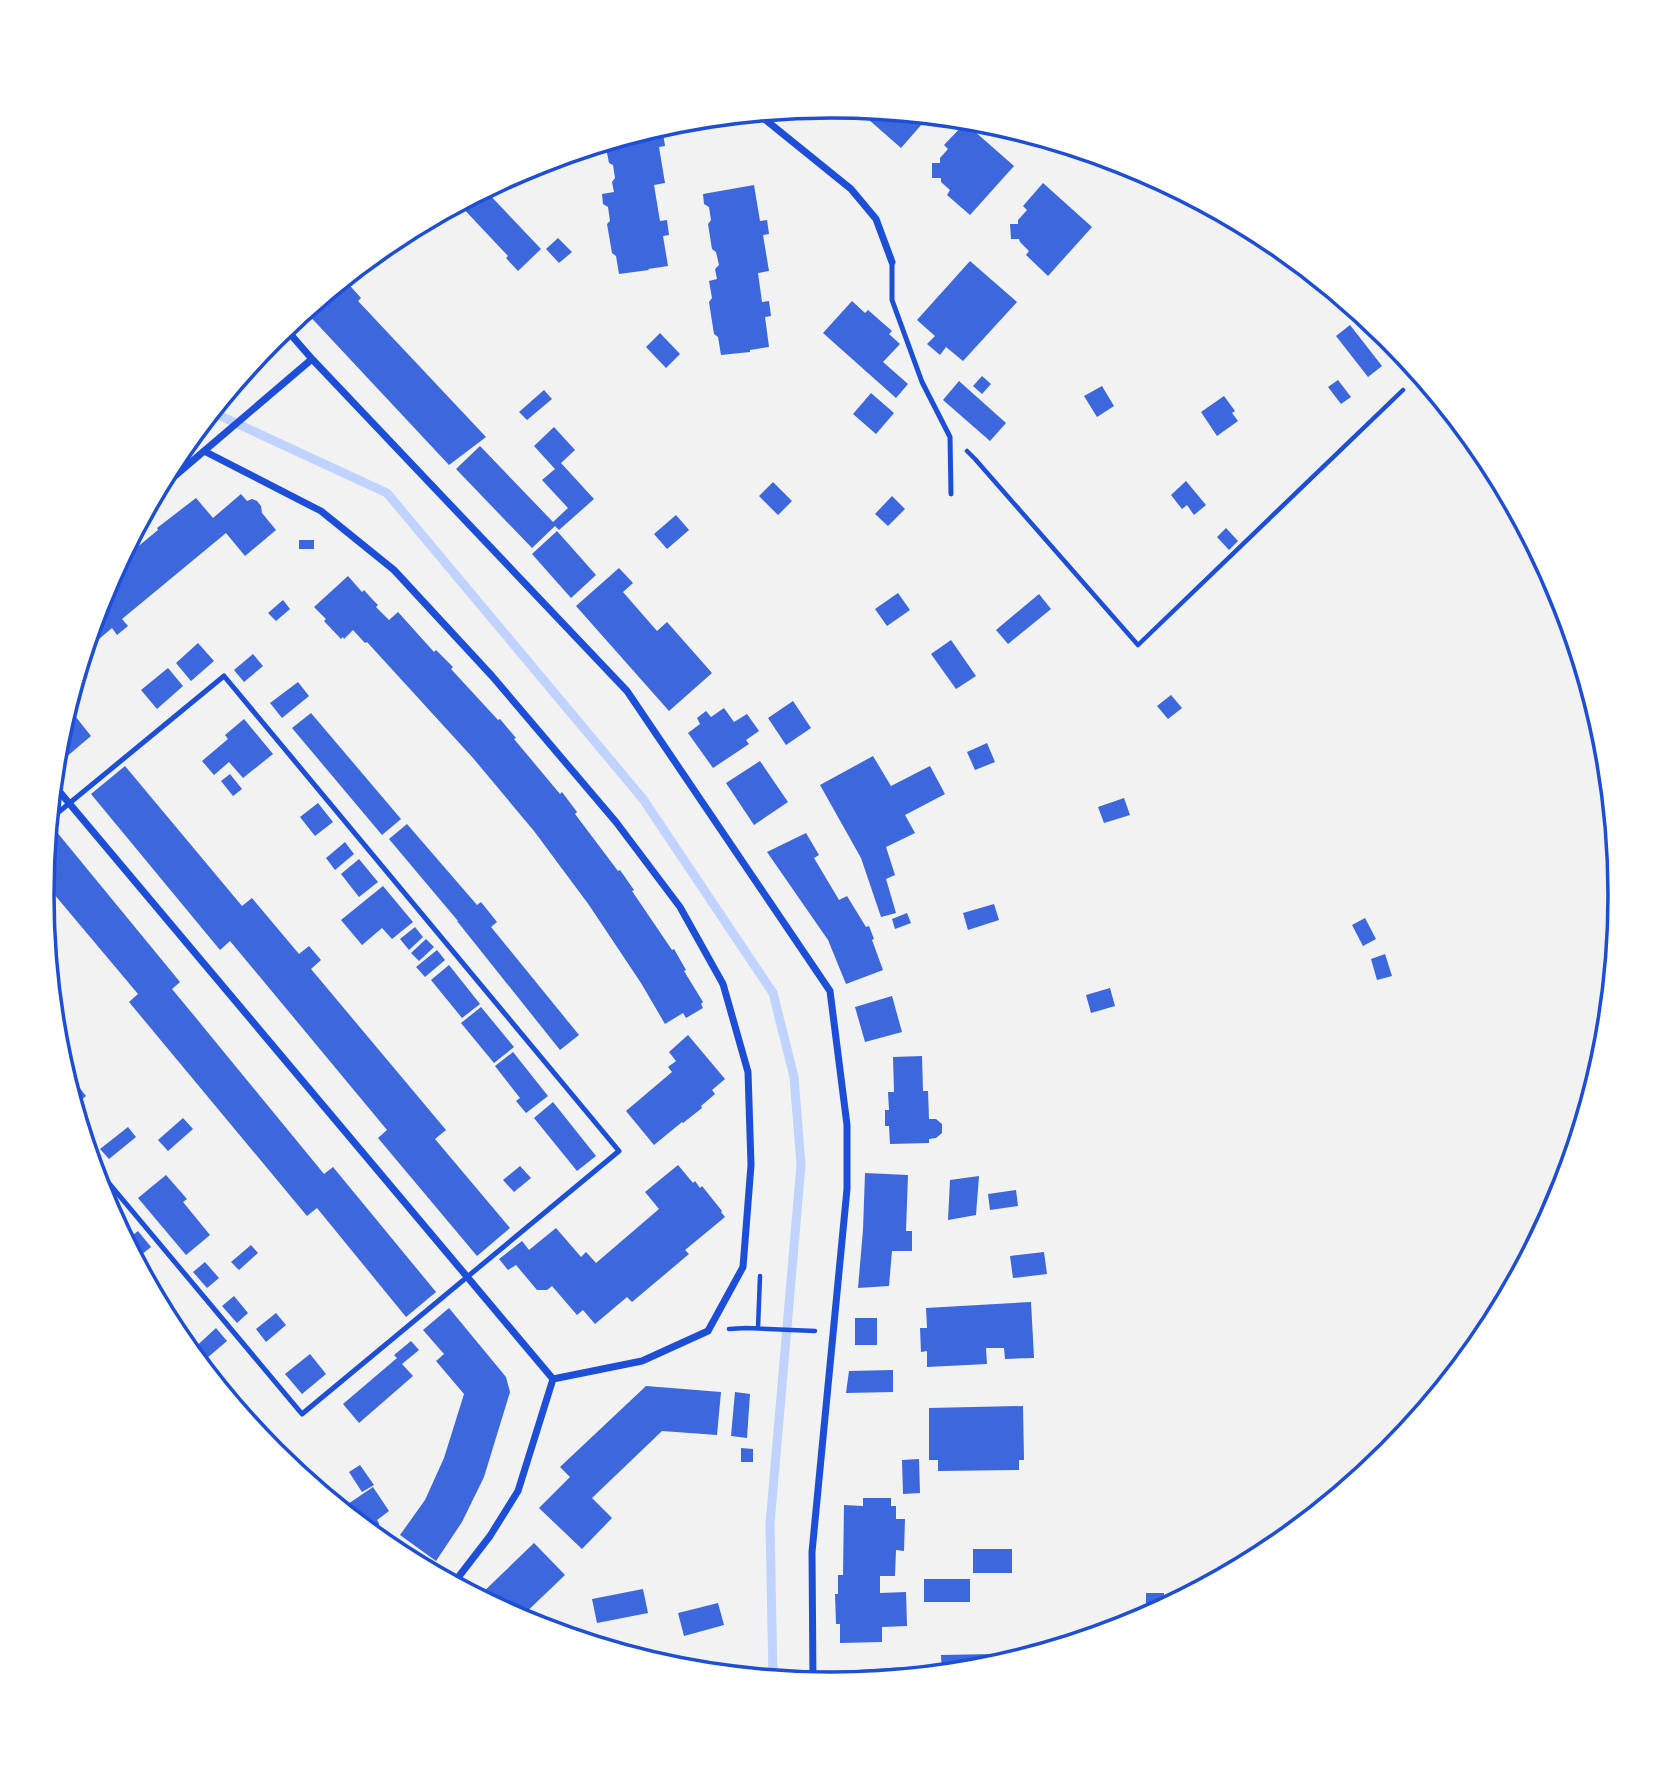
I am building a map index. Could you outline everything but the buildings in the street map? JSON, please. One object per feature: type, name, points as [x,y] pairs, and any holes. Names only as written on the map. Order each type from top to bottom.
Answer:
[{"type":"street","points":[[767,121],[851,189],[876,219],[892,261]]},
{"type":"street","points":[[292,336],[627,691],[830,990],[847,1125],[847,1189],[812,1552],[813,1672]]},
{"type":"street","points":[[181,471],[312,359]]},
{"type":"street","points":[[204,451],[321,511],[394,570],[509,696],[616,822],[680,907],[723,984],[748,1072],[751,1165],[743,1267],[708,1331],[642,1361],[553,1379]]},
{"type":"street","points":[[61,794],[553,1379]]},
{"type":"street","points":[[458,1577],[491,1536],[518,1491],[553,1379]]},
{"type":"lane","points":[[892,261],[892,300],[922,382],[950,437],[951,494]]},
{"type":"lane","points":[[59,812],[224,676],[619,1152],[302,1414],[110,1184]]},
{"type":"path","points":[[950,437],[975,458],[1138,645],[1403,390]]},
{"type":"path","points":[[743,1267],[761,1276],[758,1328]]},
{"type":"path","points":[[746,1328],[805,1330]]},
{"type":"waterway","points":[[220,416],[387,493],[643,799],[773,993],[794,1077],[801,1165],[770,1524],[773,1670]]}]
